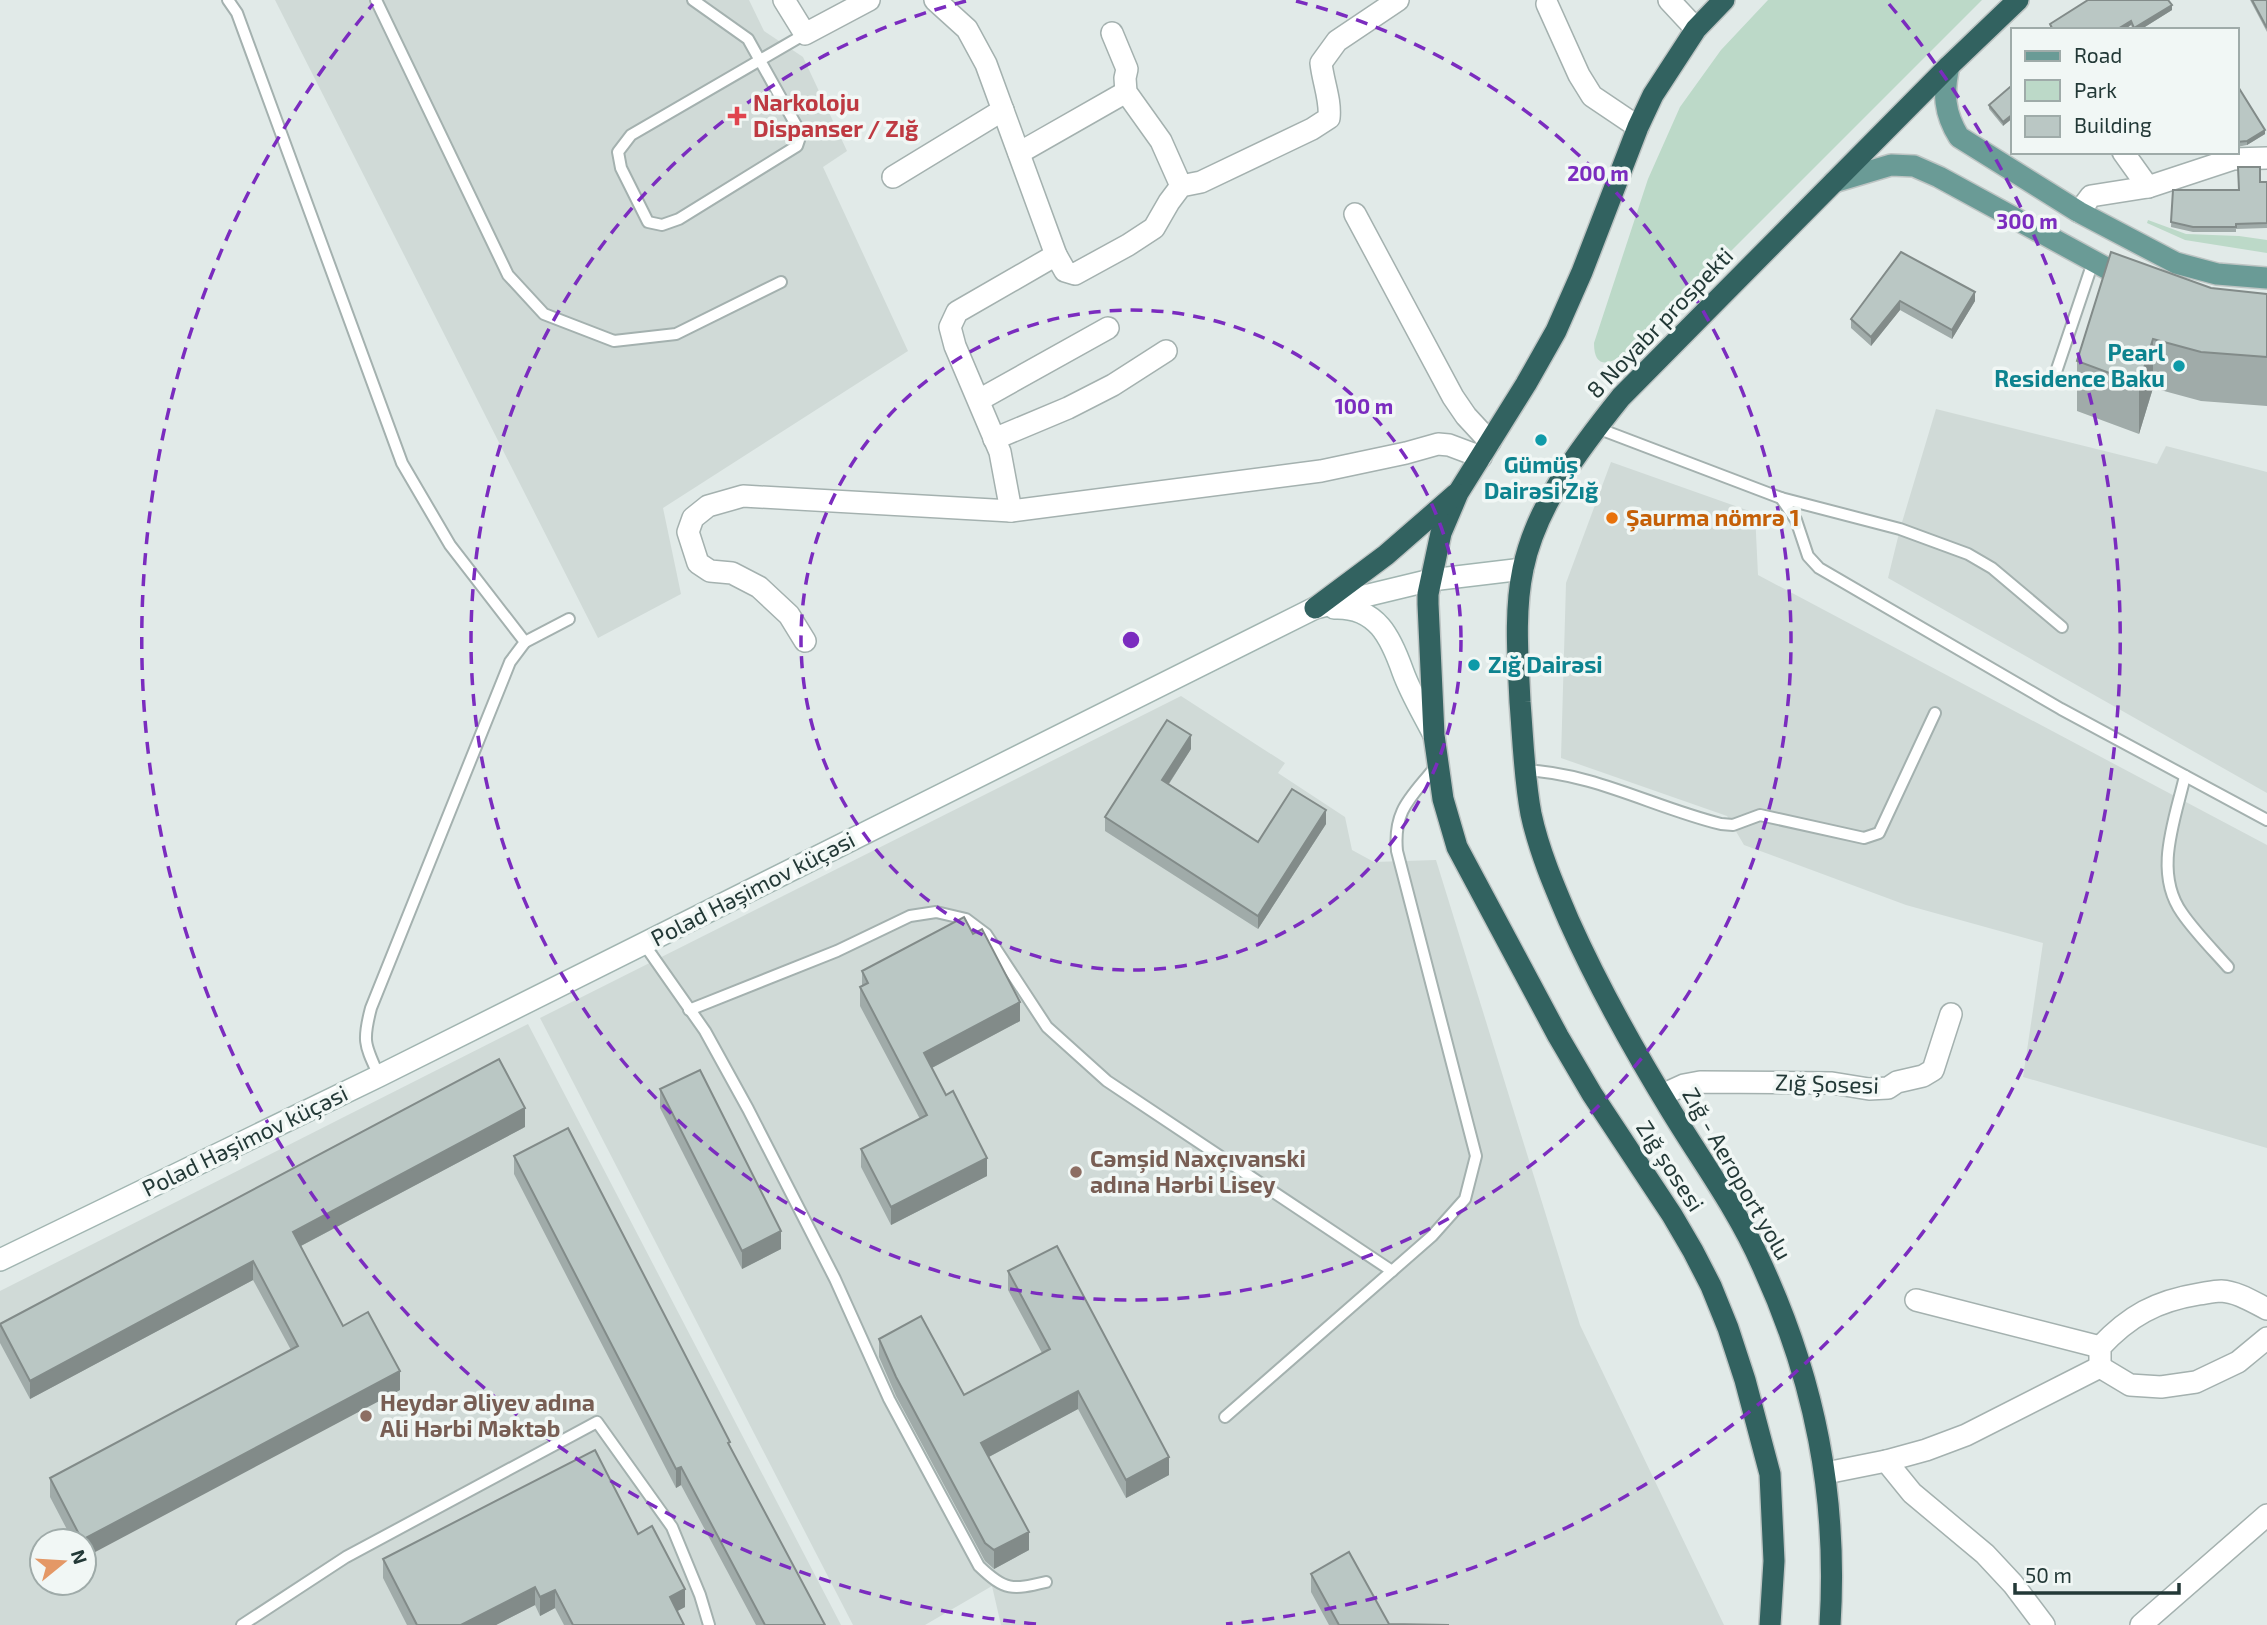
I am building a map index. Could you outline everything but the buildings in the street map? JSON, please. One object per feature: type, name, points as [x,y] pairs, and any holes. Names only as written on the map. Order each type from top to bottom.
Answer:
[{"type":"highway","points":[[1438,764],[1434,735],[1428,594],[1441,533],[1458,493],[1556,331],[1653,95],[1696,29],[1724,0]]},
{"type":"highway","name":"8 Noyabr prospekti","points":[[1524,770],[1518,652],[1523,569],[1536,527],[1550,500],[1597,428],[1639,377],[2018,0]]},
{"type":"highway","points":[[1315,608],[1386,555],[1458,493]]},
{"type":"highway","name":"Zığ şosesi","points":[[1438,764],[1448,820],[1471,876],[1592,1094],[1693,1251],[1728,1328],[1770,1474],[1774,1561],[1770,1625]]},
{"type":"highway","name":"Zığ - Aeroport yolu","points":[[1524,770],[1537,837],[1554,887],[1584,954],[1662,1095],[1742,1226],[1779,1305],[1800,1365],[1826,1473],[1831,1560],[1829,1625]]},
{"type":"main road","points":[[1949,66],[1944,88],[1946,106],[1949,121],[1959,137],[2079,212],[2176,263],[2217,274],[2267,278]]},
{"type":"main road","points":[[1834,182],[1891,165],[1914,166],[2146,289]]},
{"type":"street","points":[[784,0],[805,34],[869,0]]},
{"type":"street","points":[[934,0],[967,29],[986,64],[1056,255],[1065,271],[1075,274],[1154,228],[1181,186],[1226,170],[1312,129],[1329,118],[1331,106],[1322,81],[1321,63],[1336,41],[1398,0]]},
{"type":"street","points":[[1669,0],[1696,29]]},
{"type":"street","points":[[1547,4],[1578,75],[1592,96],[1638,127]]},
{"type":"street","points":[[1112,33],[1127,69],[1126,93],[1161,141],[1181,186]]},
{"type":"street","points":[[1019,153],[1126,93]]},
{"type":"street","points":[[893,177],[1003,110]]},
{"type":"street","points":[[2124,154],[2148,187]]},
{"type":"street","points":[[2079,212],[2091,196],[2148,187],[2233,159],[2267,158]]},
{"type":"street","points":[[1355,214],[1453,397],[1486,450]]},
{"type":"street","points":[[1011,511],[1000,452],[955,346],[950,327],[957,312],[1056,255]]},
{"type":"street","points":[[979,400],[1108,328]]},
{"type":"street","points":[[994,439],[1112,386],[1167,351]]},
{"type":"street","points":[[805,641],[789,615],[759,586],[732,573],[710,571],[698,563],[688,532],[693,518],[708,506],[743,496],[1011,511],[1321,471],[1438,444],[1486,450]]},
{"type":"street","name":"Polad Həşimov küçəsi","points":[[0,1260],[379,1076],[1315,608],[1431,580],[1523,569]]},
{"type":"street","points":[[1315,608],[1345,607],[1375,621],[1392,640],[1403,672],[1434,735]]},
{"type":"street","name":"Zığ Şosesi","points":[[1662,1095],[1684,1085],[1700,1082],[1832,1083],[1869,1089],[1888,1087],[1933,1070],[1951,1014]]},
{"type":"street","points":[[1826,1473],[1850,1466],[1886,1461],[1966,1435],[2100,1357],[2119,1327],[2146,1310],[2175,1298],[2220,1291],[2244,1297],[2267,1309]]},
{"type":"street","points":[[1916,1300],[2100,1357],[2130,1385],[2161,1387],[2196,1382],[2238,1362],[2267,1338]]},
{"type":"street","points":[[1886,1461],[1912,1493],[1985,1554],[2014,1584],[2044,1625]]},
{"type":"street","points":[[2141,1625],[2267,1515]]},
{"type":"lane","points":[[228,0],[237,13],[402,463],[450,545],[525,642]]},
{"type":"lane","points":[[376,0],[508,275],[544,314],[614,341],[676,334],[781,282]]},
{"type":"lane","points":[[693,0],[748,39],[761,60],[801,134],[797,146],[679,219],[662,225],[648,222],[621,168],[618,152],[631,135],[761,60],[805,34]]},
{"type":"lane","points":[[2056,372],[2093,262]]},
{"type":"lane","points":[[1597,428],[1781,498],[1900,529],[1968,554],[1992,568],[2063,627]]},
{"type":"lane","points":[[1781,498],[1796,520],[1808,556],[1819,568],[2062,709],[2267,820]]},
{"type":"lane","points":[[379,1076],[365,1044],[365,1031],[371,1008],[510,662],[525,642],[569,620]]},
{"type":"lane","points":[[1524,770],[1551,771],[1587,780],[1721,824],[1733,825],[1760,815],[1864,838],[1879,833],[1935,713]]},
{"type":"lane","points":[[1225,1417],[1432,1236],[1465,1199],[1476,1156],[1397,851],[1397,820],[1402,808],[1438,764]]},
{"type":"lane","points":[[2185,776],[2168,850],[2168,882],[2181,912],[2228,967]]},
{"type":"lane","points":[[689,1010],[837,951],[909,916],[936,912],[966,919],[986,934],[1047,1027],[1107,1081],[1392,1271]]},
{"type":"lane","points":[[643,944],[705,1031],[748,1109],[835,1279],[889,1399],[979,1566],[997,1583],[1018,1589],[1046,1582]]},
{"type":"lane","points":[[242,1625],[346,1557],[597,1422],[672,1527],[700,1595],[709,1625]]},
{"type":"shaded area","points":[[275,0],[749,0],[764,31],[803,57],[847,151],[823,167],[908,351],[663,508],[681,594],[598,638]]},
{"type":"shaded area","points":[[1936,409],[2157,464],[2166,446],[2267,472],[2267,793],[1888,578]]},
{"type":"shaded area","points":[[1611,462],[1755,513],[1758,575],[2267,845],[2267,1148],[2023,1077],[2043,943],[1906,905],[1744,845],[1727,816],[1561,758],[1566,583]]},
{"type":"shaded area","name":"Cəmşid Naxçıvanski adına Hərbi Lisey","points":[[1181,696],[1285,763],[1278,773],[1345,817],[1352,850],[1374,862],[1436,860],[1580,1325],[1724,1625],[1001,1625],[992,1586],[925,1625],[853,1625],[540,1018]]},
{"type":"shaded area","name":"Heydər Əliyev adına Ali Hərbi Məktəb","points":[[528,1024],[841,1625],[0,1625],[0,1291]]},
{"type":"green space","points":[[1768,0],[1982,0],[1634,348],[1615,360],[1598,360],[1594,343],[1648,179],[1680,107],[1721,50]]},
{"type":"green space","points":[[2148,220],[2186,234],[2267,240],[2267,253],[2185,240],[2147,223]]},
{"type":"place","name":"Narkoloju Dispanser / Zığ","points":[[737,116]]},
{"type":"place","name":"Pearl Residence Baku","points":[[2179,366]]},
{"type":"place","name":"Gümüş Dairəsi Zığ","points":[[1541,440]]},
{"type":"place","name":"Şaurma nömrә 1","points":[[1612,518]]},
{"type":"place","name":"Zığ Dairəsi","points":[[1474,665]]},
{"type":"place","name":"Cəmşid Naxçıvanski adına Hərbi Lisey","points":[[1076,1172]]},
{"type":"place","name":"Heydər Əliyev adına Ali Hərbi Məktəb","points":[[366,1416]]}]
